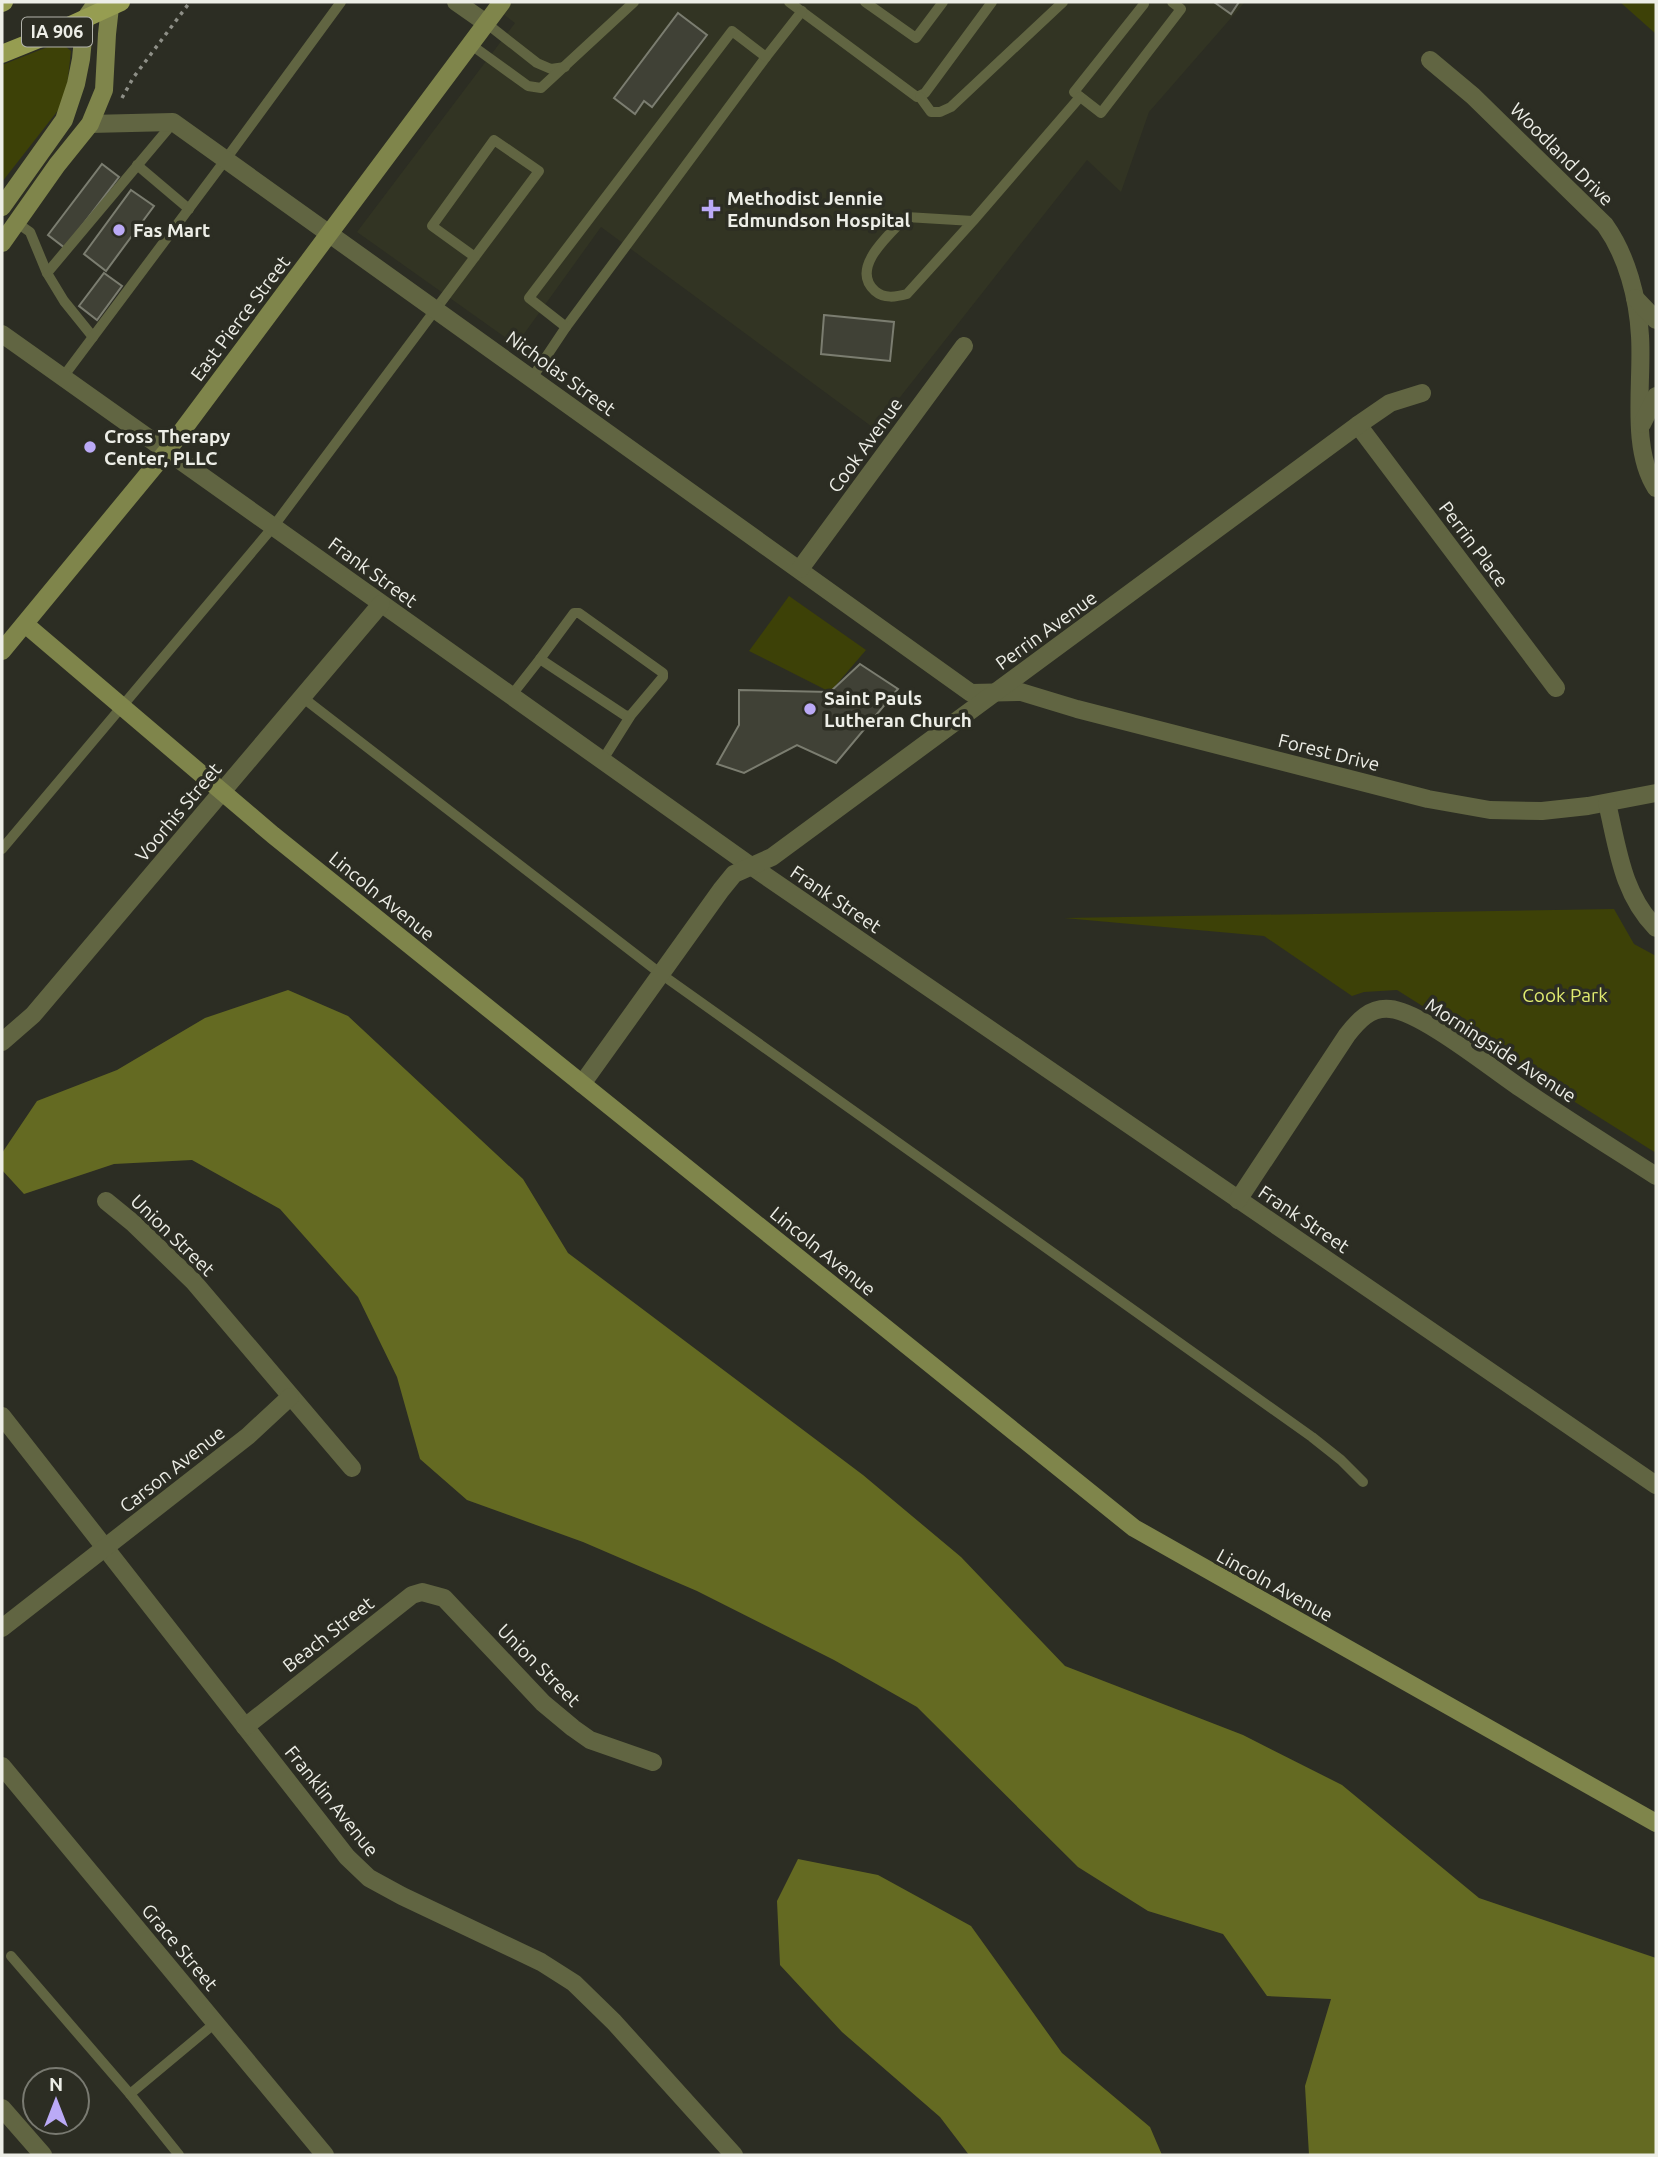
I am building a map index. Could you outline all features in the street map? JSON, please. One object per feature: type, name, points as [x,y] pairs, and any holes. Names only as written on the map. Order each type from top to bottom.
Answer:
[{"type":"main road","name":"IA 906","points":[[2,54],[85,19],[110,4]]},
{"type":"street","points":[[456,2],[486,23]]},
{"type":"street","name":"East Pierce Street","points":[[2,651],[167,451],[502,2]]},
{"type":"street","points":[[2,243],[57,165],[90,124],[104,90],[110,4]]},
{"type":"street","points":[[2,206],[64,120],[76,84],[85,19]]},
{"type":"street","name":"Woodland Drive","points":[[1430,60],[1473,96],[1605,225],[1622,257],[1635,298]]},
{"type":"street","name":"Nicholas Street","points":[[173,122],[971,693],[996,693]]},
{"type":"street","points":[[90,124],[173,122]]},
{"type":"street","points":[[1635,298],[1656,320]]},
{"type":"street","points":[[1635,298],[1640,335],[1640,428],[1646,465],[1656,488]]},
{"type":"street","name":"Frank Street","points":[[2,334],[751,866],[1656,1485]]},
{"type":"street","name":"Cook Avenue","points":[[800,569],[964,346]]},
{"type":"street","name":"Perrin Avenue","points":[[582,1084],[734,874],[772,857],[1358,425],[1390,403],[1422,393]]},
{"type":"street","points":[[1640,428],[1656,396]]},
{"type":"street","name":"Perrin Place","points":[[1358,425],[1556,688]]},
{"type":"street","name":"Voorhis Street","points":[[2,1042],[33,1015],[381,604]]},
{"type":"street","name":"Lincoln Avenue","points":[[25,624],[283,844],[1134,1528],[1656,1823]]},
{"type":"street","name":"Forest Drive","points":[[996,693],[1021,692],[1077,709],[1428,799],[1490,810],[1542,811],[1607,803],[1656,793]]},
{"type":"street","points":[[1607,803],[1629,891],[1636,905],[1656,928]]},
{"type":"street","name":"Morningside Avenue","points":[[1238,1200],[1346,1035],[1366,1015],[1377,1010],[1390,1009],[1404,1013],[1437,1031],[1656,1176]]},
{"type":"street","name":"Union Street","points":[[106,1201],[193,1281],[290,1396]]},
{"type":"street","points":[[290,1396],[352,1468]]},
{"type":"street","name":"Carson Avenue","points":[[2,1628],[248,1436],[290,1396]]},
{"type":"street","name":"Franklin Avenue","points":[[2,1416],[347,1857],[369,1878],[541,1962],[574,1983],[614,2022],[734,2155]]},
{"type":"street","name":"Beach Street","points":[[245,1727],[412,1595],[422,1592],[444,1598]]},
{"type":"street","name":"Union Street","points":[[444,1598],[543,1703],[573,1728],[590,1740],[653,1762]]},
{"type":"street","name":"Grace Street","points":[[2,1766],[325,2155]]},
{"type":"street","points":[[2,2108],[43,2155]]},
{"type":"lane","points":[[63,377],[341,2]]},
{"type":"lane","points":[[470,44],[528,86],[541,88],[634,2]]},
{"type":"lane","points":[[789,2],[920,97],[931,112],[940,112],[951,107],[1063,2]]},
{"type":"lane","points":[[865,2],[916,38],[943,2]]},
{"type":"lane","points":[[920,97],[992,2]]},
{"type":"lane","points":[[1144,4],[1074,92],[1101,113],[1181,9],[1172,2]]},
{"type":"lane","points":[[532,378],[566,327],[802,11]]},
{"type":"lane","points":[[486,23],[537,63],[551,69],[565,67]]},
{"type":"lane","points":[[566,327],[529,298],[732,31],[766,57]]},
{"type":"lane","points":[[973,221],[906,216],[871,255],[866,269],[867,281],[873,290],[883,296],[897,297],[907,294],[973,221],[1080,97]]},
{"type":"lane","points":[[47,273],[173,122]]},
{"type":"lane","points":[[2,849],[274,527],[539,171],[494,140],[432,226],[474,257]]},
{"type":"lane","points":[[137,165],[189,209]]},
{"type":"lane","points":[[17,223],[30,232],[47,273],[64,301],[93,337]]},
{"type":"lane","points":[[511,696],[570,617],[579,613],[663,673],[663,677],[631,715],[602,761]]},
{"type":"lane","points":[[540,659],[626,716],[631,715]]},
{"type":"lane","points":[[302,697],[661,974],[1312,1437],[1363,1482]]},
{"type":"lane","points":[[11,1956],[179,2155]]},
{"type":"lane","points":[[130,2094],[215,2023]]},
{"type":"shaded area","name":"Methodist Jennie Edmundson Hospital","points":[[487,2],[1245,2],[1149,112],[1121,192],[1087,160],[875,429],[601,227],[516,345],[357,232],[515,23]]},
{"type":"green space","points":[[1620,2],[1656,2],[1656,34]]},
{"type":"green space","points":[[60,42],[71,51],[67,87],[59,109],[2,182],[2,65]]},
{"type":"green space","points":[[789,596],[866,650],[830,692],[749,651]]},
{"type":"green space","name":"Cook Park","points":[[1614,909],[1634,944],[1656,956],[1656,1153],[1397,990],[1364,992],[1352,996],[1264,936],[1064,918]]},
{"type":"green space","points":[[288,990],[348,1016],[523,1179],[568,1253],[863,1475],[961,1557],[1065,1666],[1243,1735],[1342,1785],[1479,1898],[1656,1958],[1656,2155],[1309,2155],[1305,2086],[1331,1999],[1267,1996],[1223,1934],[1148,1911],[1078,1867],[917,1707],[834,1660],[697,1591],[583,1542],[467,1500],[420,1459],[397,1377],[358,1297],[280,1209],[192,1160],[114,1164],[24,1194],[2,1170],[2,1153],[37,1101],[117,1070],[205,1018]]},
{"type":"green space","points":[[798,1859],[878,1875],[971,1926],[1062,2053],[1150,2127],[1162,2155],[969,2155],[940,2117],[842,2032],[780,1965],[777,1901]]},
{"type":"building","points":[[1214,2],[1239,2],[1231,14]]},
{"type":"building","points":[[678,13],[707,35],[652,107],[644,101],[635,114],[614,98]]},
{"type":"building","points":[[102,164],[119,177],[65,248],[48,235]]},
{"type":"building","name":"Fas Mart","points":[[131,190],[154,206],[106,271],[84,254]]},
{"type":"building","points":[[104,273],[122,286],[97,320],[79,306]]},
{"type":"building","points":[[824,315],[894,322],[890,361],[821,354]]},
{"type":"building","name":"Saint Pauls Lutheran Church","points":[[860,664],[898,689],[836,763],[797,745],[744,773],[717,764],[739,725],[739,690],[830,692]]},
{"type":"place","name":"Methodist Jennie Edmundson Hospital","points":[[711,209]]},
{"type":"place","name":"Fas Mart","points":[[119,230]]},
{"type":"place","name":"Cross Therapy Center, PLLC","points":[[90,447]]},
{"type":"place","name":"Saint Pauls Lutheran Church","points":[[810,709]]}]
